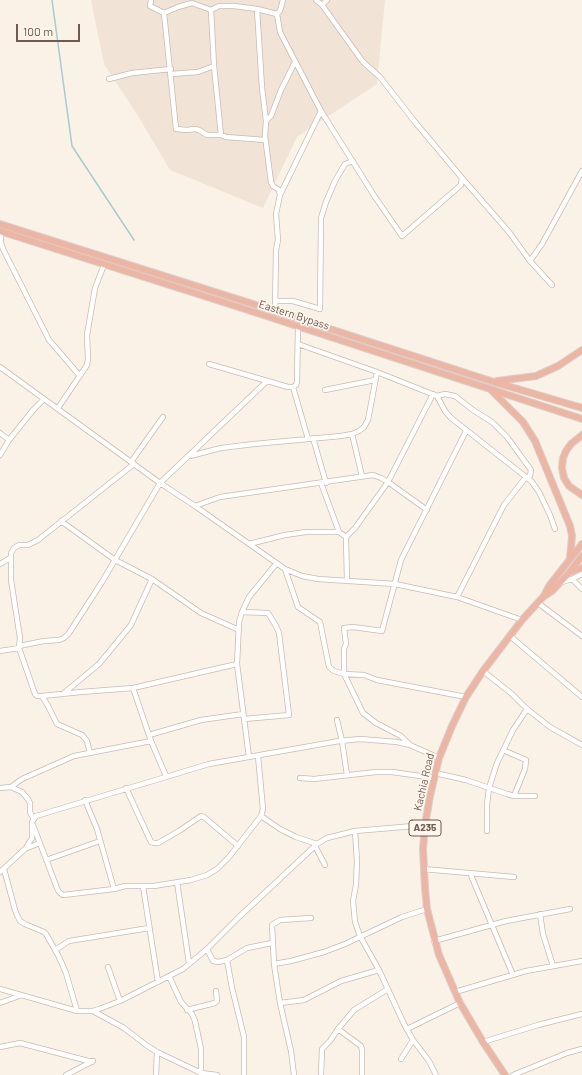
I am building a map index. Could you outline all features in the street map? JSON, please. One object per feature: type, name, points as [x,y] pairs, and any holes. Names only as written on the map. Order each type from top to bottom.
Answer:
[{"type":"highway","name":"Eastern Bypass","points":[[0,224],[494,382],[582,408]]},
{"type":"highway","name":"Eastern Bypass","points":[[0,235],[104,265],[298,326],[582,419]]},
{"type":"highway","points":[[494,382],[536,376],[558,366],[582,350]]},
{"type":"highway","points":[[490,389],[524,422],[535,441],[570,526],[572,536],[570,559]]},
{"type":"highway","points":[[582,435],[571,444],[566,451],[563,458],[562,468],[564,478],[569,486],[582,495]]},
{"type":"highway","name":"Kachia Road","points":[[505,1075],[460,1003],[434,941],[427,909],[423,869],[425,825],[434,776],[439,758],[466,697],[483,671],[522,620],[544,596],[549,586],[582,544]]},
{"type":"highway","name":"A235","points":[[544,596],[569,573],[582,556]]},
{"type":"highway","points":[[569,573],[582,568]]},
{"type":"street","points":[[151,0],[150,6],[164,13],[193,2],[211,10]]},
{"type":"street","points":[[234,6],[236,0]]},
{"type":"street","points":[[283,0],[280,11],[277,14],[280,32],[295,62],[321,111],[375,198],[402,236],[461,185],[462,178]]},
{"type":"street","points":[[316,0],[322,4],[363,62],[380,77],[415,122],[509,232],[530,261],[552,285]]},
{"type":"street","points":[[322,4],[327,0]]},
{"type":"street","points":[[211,10],[219,6],[234,6],[257,9],[277,14]]},
{"type":"street","points":[[257,9],[262,88],[266,121],[265,140],[271,182],[273,186],[279,190],[280,195]]},
{"type":"street","points":[[211,10],[214,66],[221,135]]},
{"type":"street","points":[[164,13],[176,129],[195,129],[200,130],[207,135],[221,135],[226,137],[265,140]]},
{"type":"street","points":[[266,121],[271,116],[280,90],[295,62]]},
{"type":"street","points":[[171,74],[198,72],[214,66]]},
{"type":"street","points":[[109,79],[132,73],[170,69]]},
{"type":"street","points":[[275,311],[276,250],[278,240],[276,214],[280,195],[321,111]]},
{"type":"street","points":[[276,301],[293,301],[320,309],[321,218],[335,181],[345,164],[353,161]]},
{"type":"street","points":[[530,261],[542,244],[582,171]]},
{"type":"street","points":[[0,235],[3,249],[49,340],[80,376]]},
{"type":"street","points":[[58,408],[87,365],[87,335],[95,288],[104,265]]},
{"type":"street","points":[[293,387],[297,382],[298,326]]},
{"type":"street","points":[[298,344],[377,372],[435,395],[445,394],[455,396],[492,422],[507,437],[527,464],[530,470],[530,476],[526,477],[504,505],[457,597]]},
{"type":"street","points":[[209,364],[288,387],[293,387]]},
{"type":"street","points":[[0,367],[160,483],[284,569],[302,576],[318,579],[395,584],[457,597],[522,620]]},
{"type":"street","points":[[189,456],[221,448],[352,434],[359,431],[364,427],[368,420],[377,372]]},
{"type":"street","points":[[326,390],[375,380]]},
{"type":"street","points":[[0,651],[59,640],[64,638],[69,633],[115,560],[160,483],[267,381]]},
{"type":"street","points":[[293,387],[339,532]]},
{"type":"street","points":[[435,395],[451,418],[532,482],[539,492],[555,529]]},
{"type":"street","points":[[347,580],[346,537],[355,528],[388,482],[435,395]]},
{"type":"street","points":[[0,455],[9,440],[44,398]]},
{"type":"street","points":[[163,417],[132,463],[32,544],[19,545],[14,548],[10,558],[11,580],[20,638],[19,647],[37,696],[133,688],[237,664]]},
{"type":"street","points":[[410,745],[401,736],[376,723],[363,713],[344,674],[344,649],[346,644],[344,628],[353,627],[382,631],[401,560],[466,431]]},
{"type":"street","points":[[0,433],[9,440]]},
{"type":"street","points":[[352,434],[362,476]]},
{"type":"street","points":[[195,506],[220,497],[373,475],[388,482],[427,510]]},
{"type":"street","points":[[61,521],[115,560],[152,579],[200,613],[238,630]]},
{"type":"street","points":[[249,544],[285,535],[306,532],[339,532],[346,537]]},
{"type":"street","points":[[0,564],[10,558]]},
{"type":"street","points":[[249,757],[237,664],[238,630],[242,612],[249,597],[276,564]]},
{"type":"street","points":[[284,569],[298,607],[320,622],[329,667],[334,671],[344,674],[364,675],[377,680],[466,697]]},
{"type":"street","points":[[559,583],[582,574]]},
{"type":"street","points":[[63,694],[99,664],[131,625],[152,579]]},
{"type":"street","points":[[572,579],[582,589]]},
{"type":"street","points":[[538,603],[582,636]]},
{"type":"street","points":[[242,612],[268,613],[276,626],[290,715],[244,720]]},
{"type":"street","points":[[510,636],[582,697]]},
{"type":"street","points":[[483,671],[512,694],[527,710],[550,727],[582,745]]},
{"type":"street","points":[[133,688],[151,741],[166,776]]},
{"type":"street","points":[[42,696],[57,724],[82,735],[87,741],[90,753]]},
{"type":"street","points":[[487,832],[487,805],[497,763],[513,730],[527,710]]},
{"type":"street","points":[[149,734],[201,720],[243,714]]},
{"type":"street","points":[[337,720],[348,775]]},
{"type":"street","points":[[77,1011],[66,973],[55,950],[44,932],[20,921],[2,871],[26,848],[32,838],[33,820],[36,816],[85,800],[209,764],[342,741],[360,739],[378,740],[410,745],[439,758]]},
{"type":"street","points":[[11,787],[22,778],[74,756],[151,741]]},
{"type":"street","points":[[503,750],[526,760],[525,769],[514,796]]},
{"type":"street","points":[[1,788],[11,787],[22,792],[28,799],[30,803],[30,812],[46,860],[57,888],[63,895],[125,886],[154,886],[191,880],[207,875],[218,869],[262,816],[258,756]]},
{"type":"street","points":[[300,778],[314,779],[376,772],[392,772],[466,780],[514,796],[535,796]]},
{"type":"street","points":[[126,788],[151,842],[158,843],[201,816],[238,846]]},
{"type":"street","points":[[85,800],[100,841],[114,888]]},
{"type":"street","points":[[262,816],[296,837],[316,845],[325,865]]},
{"type":"street","points":[[0,989],[20,996],[77,1011],[93,1011],[120,1001],[183,969],[207,949],[239,916],[316,845],[327,838],[355,831],[425,825]]},
{"type":"street","points":[[355,831],[357,861],[356,885],[353,901],[355,922],[360,936],[379,970],[407,1029],[413,1040],[429,1061],[436,1075]]},
{"type":"street","points":[[46,860],[100,841]]},
{"type":"street","points":[[26,848],[40,843]]},
{"type":"street","points":[[423,869],[514,876]]},
{"type":"street","points":[[470,873],[513,975]]},
{"type":"street","points":[[178,882],[189,963]]},
{"type":"street","points":[[143,886],[158,982]]},
{"type":"street","points":[[274,964],[324,952],[345,944],[402,917],[427,909]]},
{"type":"street","points":[[434,941],[492,924],[570,909]]},
{"type":"street","points":[[540,914],[543,934],[553,966]]},
{"type":"street","points":[[294,1075],[291,1051],[280,1003],[274,964],[272,925],[280,920],[311,918]]},
{"type":"street","points":[[55,950],[69,941],[149,928]]},
{"type":"street","points":[[207,949],[213,961],[218,962],[227,960],[247,948],[272,943]]},
{"type":"street","points":[[227,960],[244,1037],[244,1075]]},
{"type":"street","points":[[455,992],[526,971],[582,961]]},
{"type":"street","points":[[108,967],[120,1001]]},
{"type":"street","points":[[280,1003],[304,1000],[341,981],[379,970]]},
{"type":"street","points":[[169,976],[176,995],[195,1020],[201,1049],[201,1074]]},
{"type":"street","points":[[321,1075],[322,1048],[330,1041],[354,1010],[388,989]]},
{"type":"street","points":[[187,1010],[215,1003],[217,1001],[216,990]]},
{"type":"street","points":[[0,1003],[20,996]]},
{"type":"street","points":[[407,1029],[460,1003]]},
{"type":"street","points":[[93,1011],[124,1028],[157,1052],[201,1074],[216,1075]]},
{"type":"street","points":[[483,1042],[538,1025],[582,1014]]},
{"type":"street","points":[[338,1029],[361,1046],[362,1075]]},
{"type":"street","points":[[401,1058],[413,1040]]},
{"type":"street","points":[[0,1047],[20,1043],[93,1061],[66,1075]]},
{"type":"street","points":[[513,1075],[567,1053],[582,1049]]},
{"type":"street","points":[[156,1075],[157,1052]]},
{"type":"shaded area","points":[[91,0],[385,0],[377,84],[297,137],[263,208],[170,170],[138,116],[104,64]]},
{"type":"waterway","points":[[52,0],[72,146],[134,240]]}]
